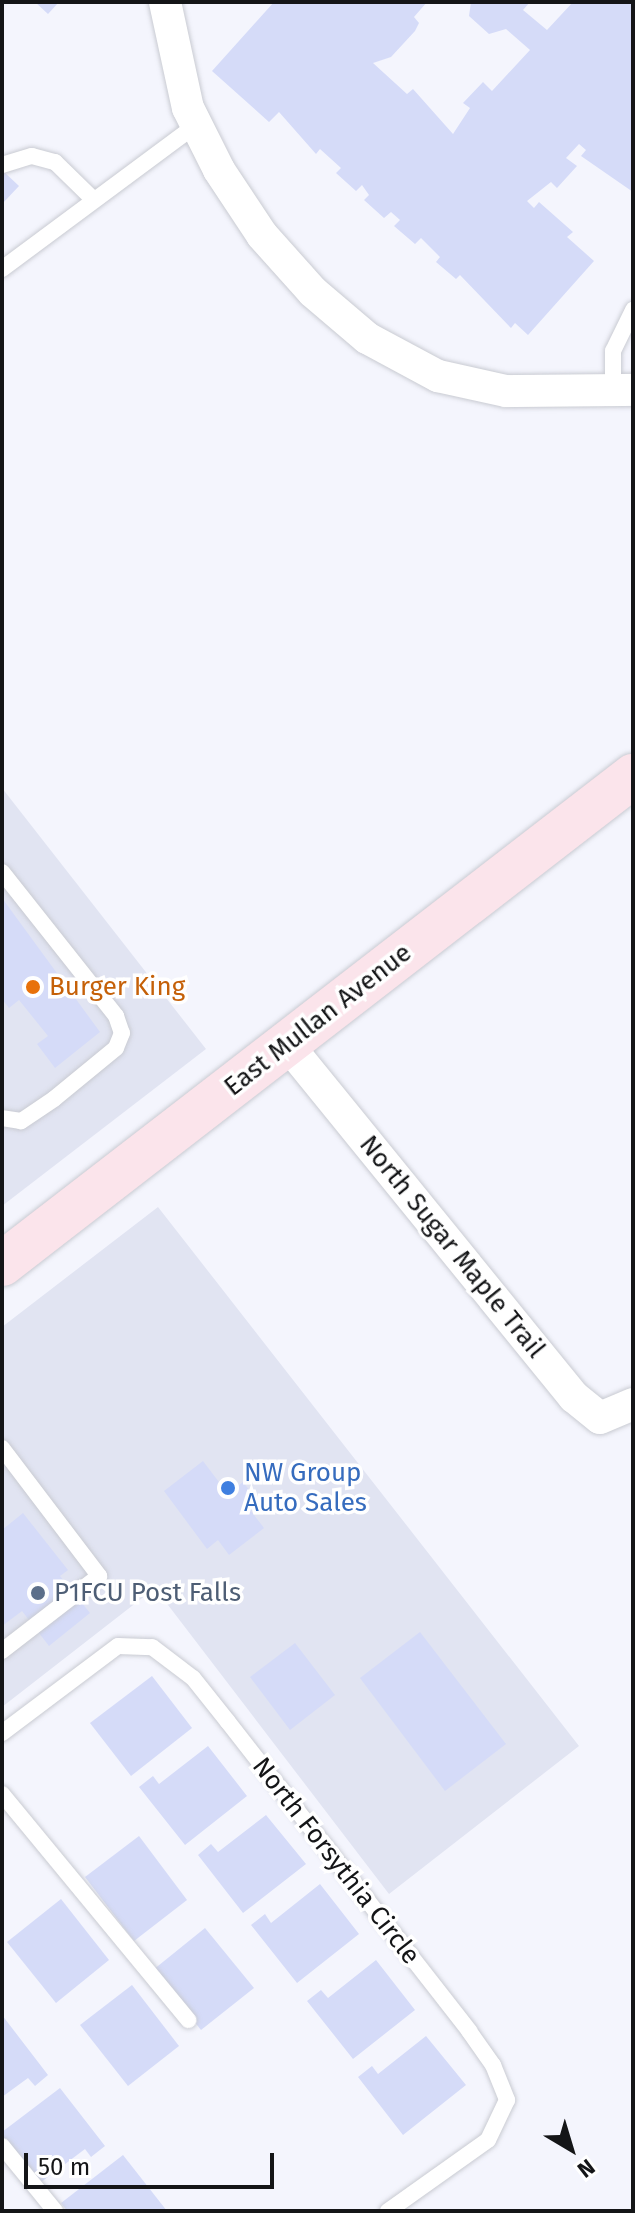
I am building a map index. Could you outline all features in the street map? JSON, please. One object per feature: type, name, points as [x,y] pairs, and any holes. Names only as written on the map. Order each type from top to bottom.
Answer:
[{"type":"main road","name":"East Mullan Avenue","points":[[3,1261],[633,776]]},
{"type":"street","points":[[165,2],[196,125],[262,235],[313,292],[367,338],[438,376],[506,391],[623,391]]},
{"type":"street","name":"North Sugar Maple Trail","points":[[287,1044],[574,1397],[600,1418],[633,1404]]},
{"type":"lane","points":[[2,269],[196,125]]},
{"type":"lane","points":[[2,165],[32,156],[55,162],[94,200]]},
{"type":"lane","points":[[623,391],[613,351],[633,310]]},
{"type":"lane","points":[[2,872],[116,1016],[122,1033],[116,1048],[54,1099],[21,1121],[2,1118]]},
{"type":"lane","points":[[2,1448],[99,1576],[2,1651]]},
{"type":"lane","name":"North Forsythia Circle","points":[[2,1733],[118,1646],[152,1647],[193,1678],[220,1711],[469,2031],[493,2065],[507,2100],[488,2140],[388,2211]]},
{"type":"lane","points":[[2,1794],[188,2020]]},
{"type":"lane","points":[[2,2146],[55,2211]]},
{"type":"shaded area","points":[[2,788],[206,1049],[2,1206]]},
{"type":"shaded area","name":"NW Group Auto Sales","points":[[158,1207],[579,1746],[389,1894],[155,1588],[2,1707],[2,1327]]},
{"type":"building","points":[[35,2],[59,2],[48,14]]},
{"type":"building","points":[[274,2],[427,2],[414,17],[419,23],[415,31],[391,57],[373,63],[407,94],[413,89],[453,134],[470,108],[463,103],[483,82],[492,91],[530,50],[506,29],[489,34],[469,16],[471,2],[530,2],[523,10],[547,30],[573,2],[633,2],[633,192],[581,156],[586,150],[579,144],[566,158],[577,166],[557,188],[551,182],[527,201],[534,208],[539,202],[573,232],[567,237],[594,261],[528,335],[515,323],[511,328],[460,275],[456,279],[436,262],[440,257],[421,238],[415,244],[394,226],[400,220],[391,212],[384,218],[364,200],[369,195],[362,185],[356,191],[336,173],[341,168],[320,149],[316,154],[279,112],[269,122],[212,71]]},
{"type":"building","points":[[2,170],[19,186],[2,204]]},
{"type":"building","name":"Burger King","points":[[2,898],[100,1032],[55,1068],[37,1044],[48,1036],[19,1000],[9,1008],[2,999]]},
{"type":"building","points":[[203,1461],[228,1494],[243,1482],[260,1504],[251,1511],[264,1528],[229,1555],[218,1540],[207,1549],[164,1491]]},
{"type":"building","name":"P1FCU Post Falls","points":[[23,1513],[68,1570],[60,1576],[90,1613],[49,1646],[22,1611],[2,1626],[2,1530]]},
{"type":"building","points":[[420,1632],[506,1744],[445,1791],[360,1678]]},
{"type":"building","points":[[295,1643],[335,1695],[290,1730],[250,1677]]},
{"type":"building","points":[[152,1676],[192,1728],[131,1776],[90,1723]]},
{"type":"building","points":[[208,1746],[247,1796],[185,1845],[139,1787],[153,1776],[159,1784]]},
{"type":"building","points":[[266,1815],[306,1864],[243,1913],[198,1855],[211,1844],[218,1852]]},
{"type":"building","points":[[139,1836],[187,1900],[134,1941],[85,1877]]},
{"type":"building","points":[[320,1884],[359,1934],[297,1983],[251,1925],[265,1914],[271,1923]]},
{"type":"building","points":[[61,1899],[109,1960],[56,2003],[7,1942]]},
{"type":"building","points":[[205,1928],[254,1988],[201,2030],[153,1970]]},
{"type":"building","points":[[376,1960],[415,2010],[353,2059],[307,2001],[321,1990],[328,1998]]},
{"type":"building","points":[[132,1985],[179,2046],[128,2086],[80,2025]]},
{"type":"building","points":[[2,2015],[48,2075],[35,2086],[28,2078],[2,2097]]},
{"type":"building","points":[[426,2036],[466,2085],[403,2135],[358,2077],[372,2066],[378,2074]]},
{"type":"building","points":[[60,2088],[105,2146],[91,2157],[85,2149],[36,2186],[2,2142],[2,2132]]},
{"type":"building","points":[[123,2155],[167,2211],[67,2211],[61,2203]]},
{"type":"place","name":"Burger King","points":[[33,987]]},
{"type":"place","name":"NW Group Auto Sales","points":[[228,1488]]},
{"type":"place","name":"P1FCU Post Falls","points":[[38,1593]]}]
